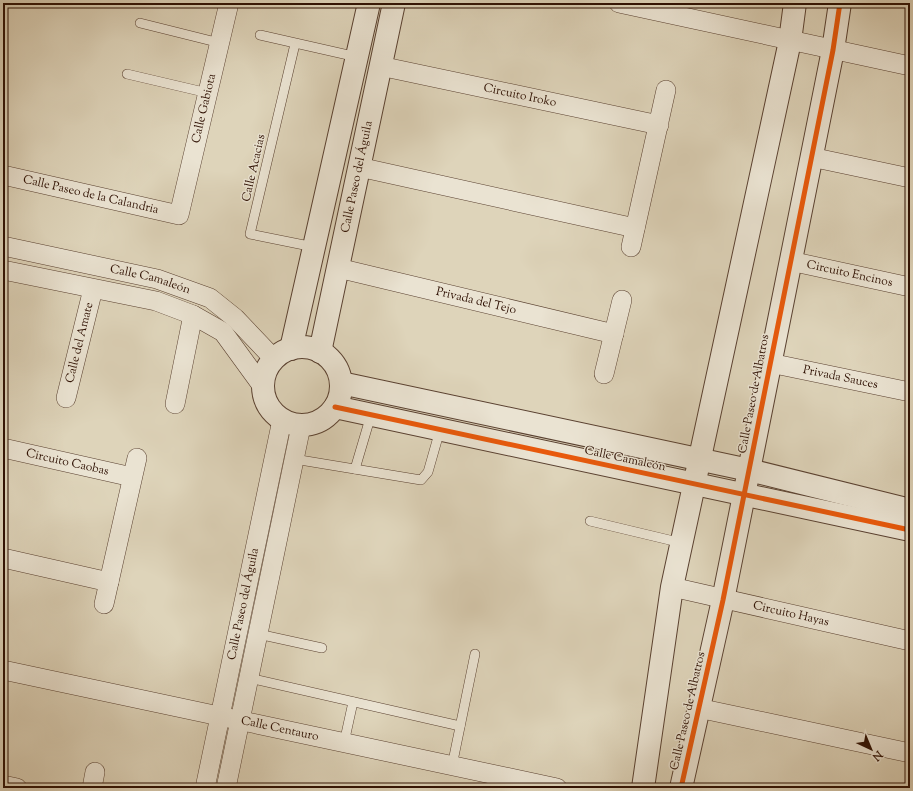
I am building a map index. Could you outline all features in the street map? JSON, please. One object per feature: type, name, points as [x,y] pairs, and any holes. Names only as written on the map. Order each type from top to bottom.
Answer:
[{"type":"street","name":"Calle Gabiota","points":[[179,215],[229,3]]},
{"type":"street","points":[[283,354],[314,247],[369,3]]},
{"type":"street","name":"Calle Paseo del Águila","points":[[320,352],[394,3]]},
{"type":"street","points":[[619,3],[910,66]]},
{"type":"street","points":[[643,788],[672,587],[696,484],[790,41],[795,3]]},
{"type":"street","name":"Calle Paseo de Albatros","points":[[681,788],[745,494],[833,50],[840,3]]},
{"type":"street","name":"Circuito Iroko","points":[[380,66],[659,124]]},
{"type":"street","points":[[631,246],[666,90]]},
{"type":"street","points":[[811,157],[910,178]]},
{"type":"street","points":[[359,167],[635,228]]},
{"type":"street","name":"Calle Paseo de la Calandria","points":[[3,175],[179,215]]},
{"type":"street","name":"Calle Camaleón","points":[[3,246],[157,279],[210,298],[283,354]]},
{"type":"street","name":"Circuito Encinos","points":[[790,261],[910,287]]},
{"type":"street","name":"Privada del Tejo","points":[[338,268],[614,334]]},
{"type":"street","name":"Calle Camaleón","points":[[3,270],[156,301],[193,315],[223,332],[263,387]]},
{"type":"street","name":"Calle del Amate","points":[[66,398],[93,288]]},
{"type":"street","points":[[604,374],[622,300]]},
{"type":"street","points":[[175,404],[193,315]]},
{"type":"street","points":[[311,348],[320,352],[335,365],[341,383],[340,396],[335,407],[321,421],[291,423],[268,406],[263,387],[268,367],[283,354],[311,348]]},
{"type":"street","name":"Privada Sauces","points":[[770,364],[910,392]]},
{"type":"street","name":"Calle Camaleón","points":[[341,383],[701,459],[910,510]]},
{"type":"street","name":"Calle Camaleón","points":[[335,407],[910,530]]},
{"type":"street","name":"Calle Paseo del Águila","points":[[226,788],[294,459],[291,423]]},
{"type":"street","name":"Calle Paseo del Águila","points":[[204,788],[291,423]]},
{"type":"street","name":"Circuito Caobas","points":[[3,448],[132,477]]},
{"type":"street","points":[[104,604],[137,458]]},
{"type":"street","points":[[3,558],[109,582]]},
{"type":"street","name":"Circuito Hayas","points":[[672,587],[723,600],[910,641]]},
{"type":"street","name":"Calle Centauro","points":[[3,670],[557,788]]},
{"type":"street","points":[[698,708],[910,753]]},
{"type":"street","points":[[3,785],[17,788]]},
{"type":"lane","points":[[140,23],[220,43]]},
{"type":"lane","points":[[260,35],[357,57]]},
{"type":"lane","name":"Calle Acacias","points":[[295,44],[250,234],[314,247]]},
{"type":"lane","points":[[126,74],[208,93]]},
{"type":"lane","points":[[354,469],[372,415]]},
{"type":"lane","points":[[294,459],[421,480],[428,472],[440,430]]},
{"type":"lane","points":[[590,521],[682,543]]},
{"type":"lane","points":[[258,634],[322,648]]},
{"type":"lane","points":[[452,766],[475,654]]},
{"type":"lane","points":[[249,678],[460,726]]},
{"type":"lane","points":[[344,743],[353,702]]},
{"type":"cycle path","points":[[681,788],[723,600],[833,50],[840,3]]},
{"type":"cycle path","points":[[335,407],[910,530]]}]
